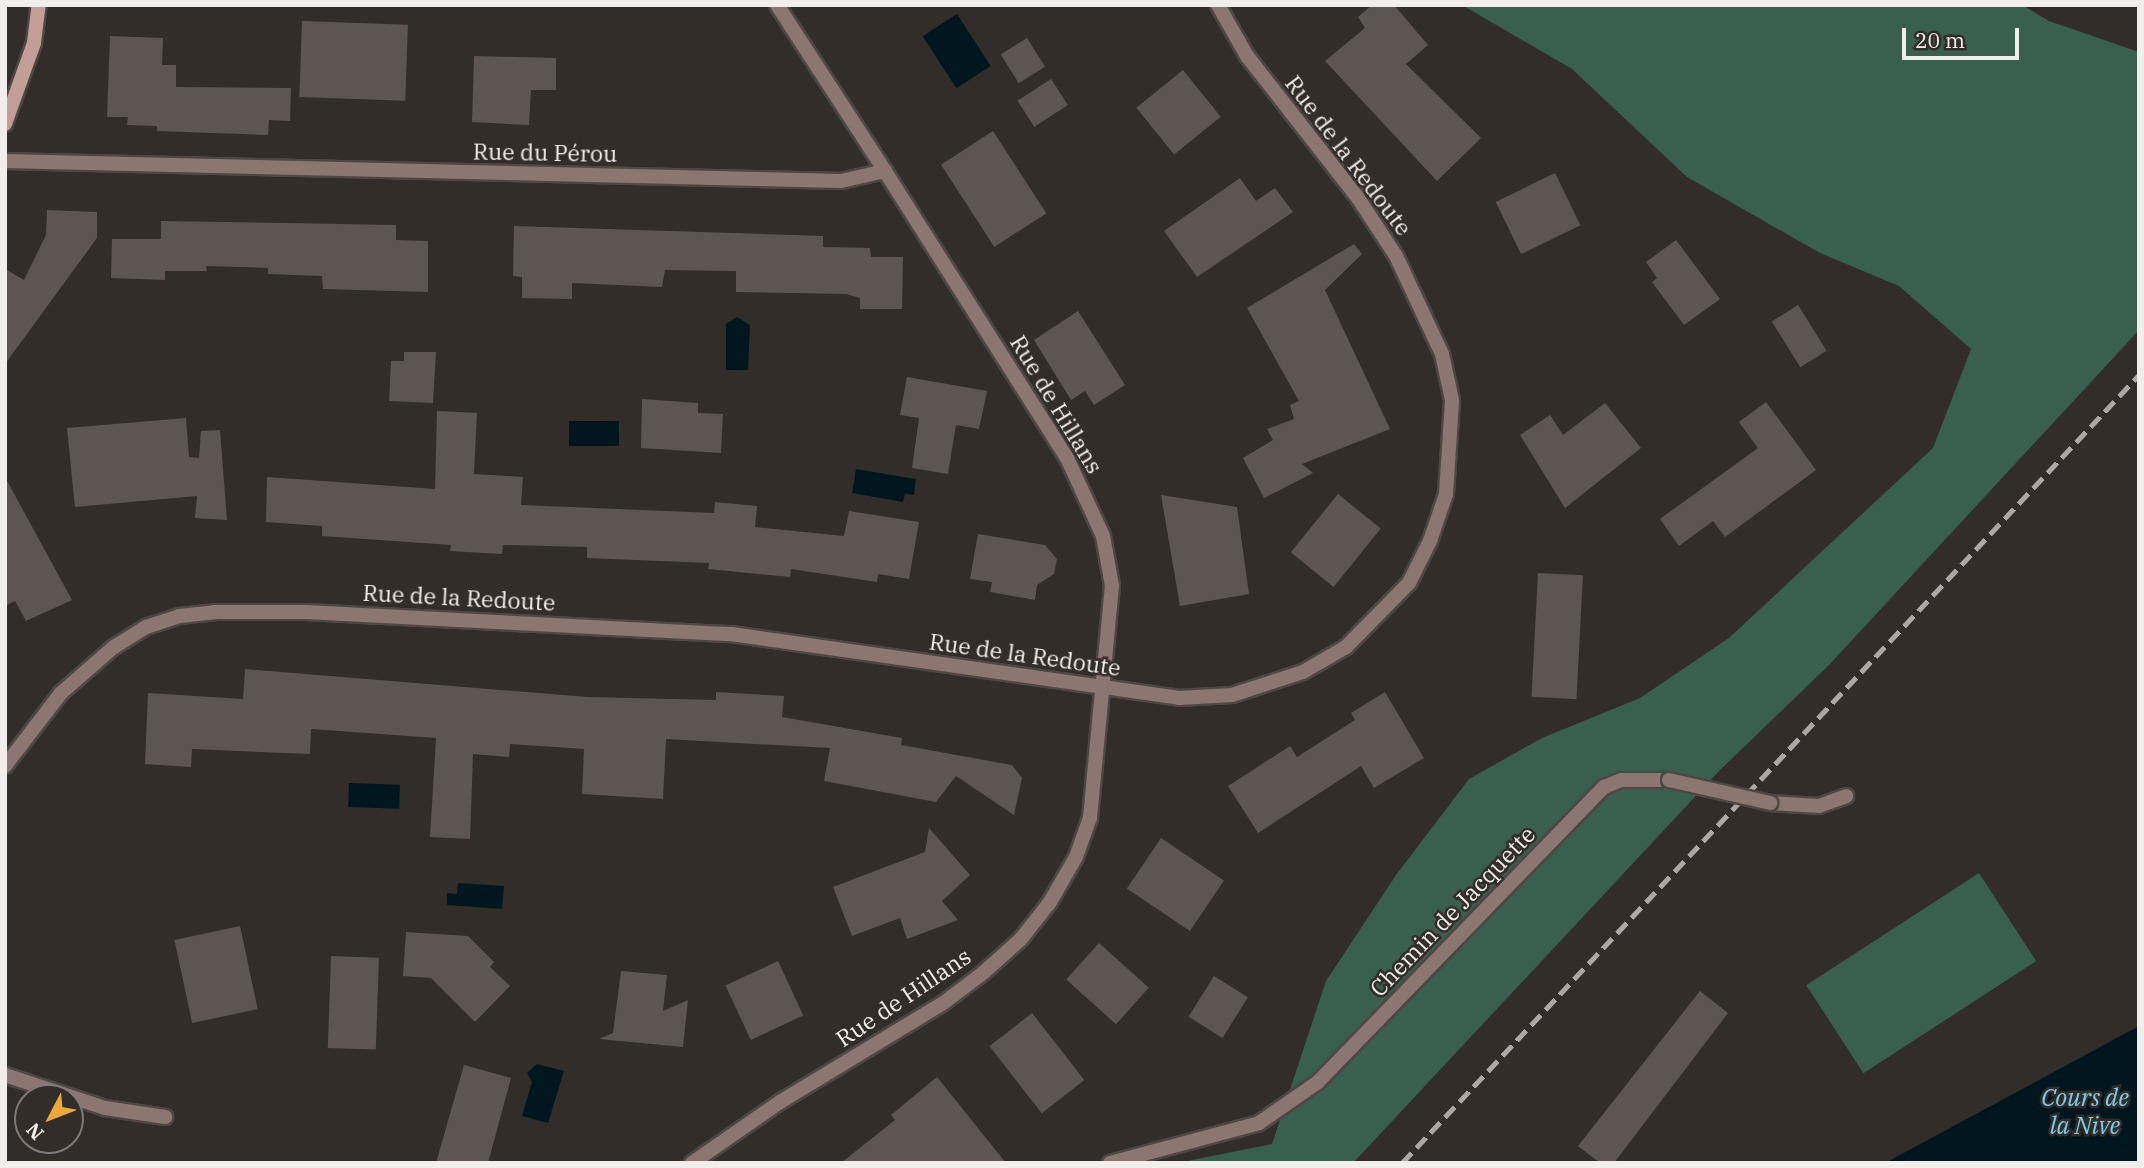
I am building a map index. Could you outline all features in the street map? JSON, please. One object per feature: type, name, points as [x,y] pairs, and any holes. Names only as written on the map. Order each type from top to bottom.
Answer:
[{"type":"main road","points":[[5,124],[34,43],[39,5]]},
{"type":"street","points":[[777,5],[885,171]]},
{"type":"street","name":"Rue de la Redoute","points":[[5,766],[61,693],[114,647],[168,620],[215,612],[306,612],[731,634],[1179,698],[1232,695],[1303,671],[1335,653],[1376,619],[1409,583],[1430,541],[1446,494],[1452,400],[1442,354],[1420,302],[1359,198],[1247,56],[1218,5]]},
{"type":"street","name":"Rue du Pérou","points":[[5,161],[841,181],[885,171]]},
{"type":"street","name":"Rue de Hillans","points":[[692,1163],[780,1102],[942,1004],[1021,939],[1076,857],[1090,818],[1112,586],[1103,536],[1067,458],[885,171]]},
{"type":"street","name":"Chemin de Jacquette","points":[[1110,1163],[1259,1123],[1318,1082],[1604,787],[1621,780],[1669,780],[1770,803],[1819,806],[1846,796]]},
{"type":"street","points":[[5,1075],[105,1108],[165,1117]]},
{"type":"green space","points":[[1462,5],[2022,5],[2049,21],[2139,52],[2139,330],[1829,665],[1720,770],[1353,1163],[1177,1163],[1272,1144],[1326,981],[1396,875],[1469,779],[1542,738],[1640,698],[1729,638],[1933,448],[1971,349],[1899,286],[1820,253],[1687,177],[1572,69]]},
{"type":"green space","points":[[1979,873],[2036,961],[1863,1073],[1806,985]]},
{"type":"water","points":[[957,14],[991,66],[956,88],[923,36]]},
{"type":"water","points":[[737,317],[750,325],[748,370],[726,370],[726,324]]},
{"type":"water","points":[[569,421],[619,421],[619,446],[569,446]]},
{"type":"water","points":[[856,469],[916,479],[914,495],[905,494],[903,502],[852,493]]},
{"type":"water","points":[[349,783],[400,785],[399,809],[348,807]]},
{"type":"water","points":[[458,883],[504,886],[502,909],[447,905],[447,893],[457,894]]},
{"type":"water","name":"Cours de la Nive","points":[[2139,1026],[2139,1163],[1885,1163]]},
{"type":"water","points":[[537,1064],[564,1071],[548,1123],[522,1116],[532,1082],[527,1073]]},
{"type":"building","points":[[1372,5],[1394,5],[1428,45],[1406,64],[1481,138],[1437,181],[1325,61],[1365,28],[1358,17]]},
{"type":"building","points":[[302,21],[408,25],[405,101],[299,97]]},
{"type":"building","points":[[110,36],[163,38],[162,65],[176,65],[176,87],[291,88],[290,121],[269,120],[268,135],[157,131],[157,126],[127,125],[128,117],[107,117]]},
{"type":"building","points":[[1027,38],[1045,67],[1019,83],[1001,54]]},
{"type":"building","points":[[474,56],[556,58],[556,90],[531,90],[529,125],[472,122]]},
{"type":"building","points":[[1183,70],[1221,117],[1174,154],[1136,108]]},
{"type":"building","points":[[1051,79],[1068,105],[1034,127],[1017,101]]},
{"type":"building","points":[[993,131],[1046,213],[994,247],[941,165]]},
{"type":"building","points":[[1555,173],[1580,225],[1521,254],[1496,202]]},
{"type":"building","points":[[1240,178],[1256,201],[1275,188],[1293,212],[1197,277],[1164,231]]},
{"type":"building","points":[[47,210],[97,212],[97,238],[5,364],[5,269],[24,280],[46,235]]},
{"type":"building","points":[[161,221],[396,225],[396,240],[428,241],[428,292],[323,289],[322,276],[268,274],[268,268],[206,266],[207,271],[165,271],[165,280],[111,278],[112,239],[161,239]]},
{"type":"building","points":[[514,226],[823,236],[823,247],[870,248],[871,257],[903,257],[902,309],[860,309],[860,298],[846,294],[736,292],[736,271],[665,270],[662,287],[572,283],[572,299],[522,298],[522,277],[513,276]]},
{"type":"building","points":[[1676,240],[1720,299],[1684,325],[1652,282],[1657,278],[1646,262]]},
{"type":"building","points":[[1354,244],[1362,254],[1325,290],[1390,429],[1302,464],[1313,473],[1264,498],[1243,458],[1273,440],[1267,429],[1294,419],[1290,405],[1299,401],[1247,308]]},
{"type":"building","points":[[1798,305],[1827,351],[1800,367],[1772,321]]},
{"type":"building","points":[[1078,311],[1125,385],[1094,405],[1085,391],[1071,400],[1034,340]]},
{"type":"building","points":[[404,352],[436,352],[433,403],[389,401],[391,361],[404,361]]},
{"type":"building","points":[[907,377],[987,391],[979,429],[956,425],[948,474],[912,468],[919,418],[900,415]]},
{"type":"building","points":[[642,399],[698,403],[698,413],[723,414],[721,453],[641,448]]},
{"type":"building","points":[[1766,402],[1816,470],[1725,537],[1713,521],[1679,546],[1660,519],[1758,448],[1739,422]]},
{"type":"building","points":[[1605,403],[1641,448],[1565,508],[1520,435],[1550,415],[1563,435]]},
{"type":"building","points":[[437,411],[477,413],[474,474],[523,477],[521,505],[714,513],[715,502],[757,506],[755,527],[844,536],[849,511],[919,522],[909,579],[878,574],[877,582],[791,569],[790,577],[708,569],[709,563],[587,558],[587,547],[503,545],[502,554],[450,551],[451,545],[322,536],[322,526],[266,522],[267,477],[435,489]]},
{"type":"building","points":[[186,418],[189,457],[199,458],[201,431],[220,430],[227,520],[195,518],[197,496],[75,507],[67,428]]},
{"type":"building","points":[[5,477],[72,600],[26,621],[15,601],[5,606]]},
{"type":"building","points":[[1338,494],[1381,529],[1334,587],[1291,552]]},
{"type":"building","points":[[1161,495],[1237,507],[1249,594],[1180,606]]},
{"type":"building","points":[[978,534],[1045,545],[1057,559],[1054,574],[1037,585],[1035,600],[990,592],[992,582],[970,579]]},
{"type":"building","points":[[1538,573],[1583,575],[1576,699],[1532,697]]},
{"type":"building","points":[[245,669],[587,697],[716,700],[716,692],[784,696],[782,717],[902,738],[901,745],[1012,765],[1022,778],[1014,815],[956,776],[936,802],[824,781],[830,748],[666,739],[663,799],[582,794],[584,749],[510,744],[509,757],[473,754],[470,839],[430,837],[436,738],[311,729],[310,754],[192,749],[191,767],[145,764],[148,693],[243,699]]},
{"type":"building","points":[[1385,692],[1424,758],[1374,788],[1361,766],[1258,833],[1228,786],[1290,746],[1297,757],[1355,720],[1351,713]]},
{"type":"building","points":[[929,828],[970,875],[942,901],[958,920],[907,939],[900,918],[852,936],[833,887],[925,852]]},
{"type":"building","points":[[1161,838],[1224,880],[1190,931],[1127,889]]},
{"type":"building","points":[[240,926],[258,1009],[192,1023],[174,940]]},
{"type":"building","points":[[406,932],[468,936],[494,962],[490,967],[510,986],[475,1022],[431,978],[403,976]]},
{"type":"building","points":[[1099,943],[1149,988],[1116,1024],[1066,979]]},
{"type":"building","points":[[331,956],[379,958],[376,1050],[328,1048]]},
{"type":"building","points":[[778,961],[803,1015],[751,1040],[725,986]]},
{"type":"building","points":[[621,971],[667,975],[663,1011],[688,1000],[683,1047],[599,1039],[613,1033]]},
{"type":"building","points":[[1214,976],[1248,997],[1222,1038],[1189,1017]]},
{"type":"building","points":[[1700,991],[1728,1013],[1614,1163],[1600,1163],[1578,1146]]},
{"type":"building","points":[[1032,1013],[1084,1080],[1042,1113],[989,1046]]},
{"type":"building","points":[[464,1065],[511,1078],[488,1163],[436,1163]]},
{"type":"building","points":[[937,1077],[1006,1163],[841,1163],[895,1120],[891,1115]]},
{"type":"railway","points":[[1402,1163],[2139,375]]}]
